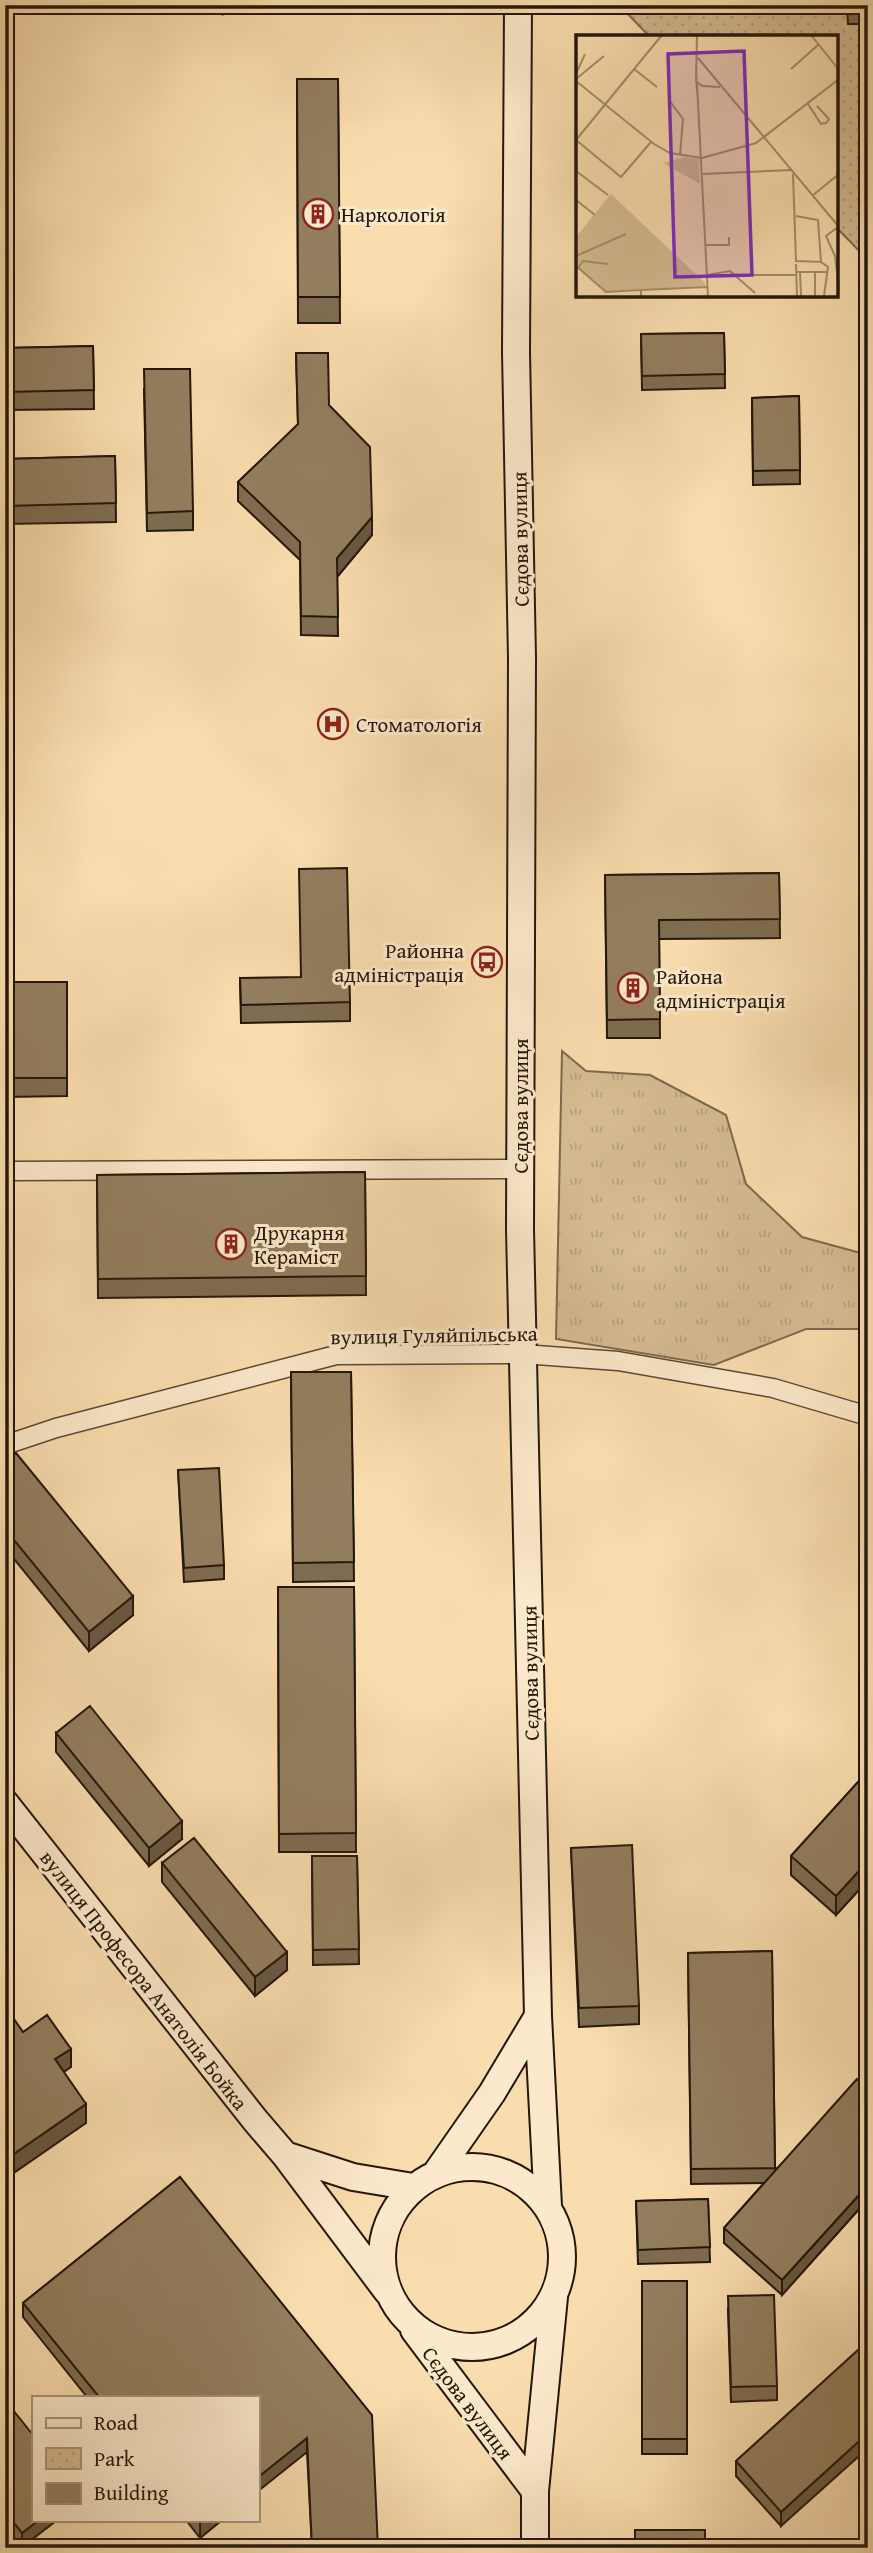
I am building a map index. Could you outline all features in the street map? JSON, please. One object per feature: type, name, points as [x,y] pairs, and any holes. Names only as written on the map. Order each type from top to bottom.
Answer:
[{"type":"street","name":"Сєдова вулиця","points":[[519,5],[516,352],[522,658],[520,1169],[538,2016],[548,2206]]},
{"type":"street","points":[[5,1171],[520,1169]]},
{"type":"street","name":"вулиця Гуляйпільська","points":[[5,1445],[56,1428],[336,1355],[523,1354],[618,1361],[774,1388],[868,1416]]},
{"type":"street","name":"вулиця Професора Анатолія Бойка","points":[[5,1803],[285,2155],[387,2291]]},
{"type":"street","points":[[437,2172],[492,2093],[538,2016]]},
{"type":"street","points":[[285,2155],[353,2177],[413,2187]]},
{"type":"street","points":[[468,2166],[499,2170],[526,2184],[548,2206],[560,2235],[563,2266],[554,2296],[536,2321],[511,2339],[481,2347],[450,2345],[424,2334],[402,2315],[387,2291],[381,2263],[383,2235],[394,2208],[413,2187],[437,2172],[468,2166]]},
{"type":"street","name":"Сєдова вулиця","points":[[535,2548],[535,2491],[554,2296]]},
{"type":"street","name":"Сєдова вулиця","points":[[402,2315],[535,2491]]},
{"type":"green space","points":[[619,5],[868,5],[868,260],[838,229],[838,35],[648,35]]},
{"type":"green space","points":[[562,1051],[586,1071],[650,1075],[726,1115],[746,1184],[802,1237],[868,1255],[868,1329],[806,1329],[714,1365],[556,1339]]},
{"type":"building","name":"Наркологія","points":[[297,79],[338,79],[340,297],[298,297]]},
{"type":"building","points":[[724,333],[725,374],[642,376],[641,334]]},
{"type":"building","points":[[93,346],[94,390],[5,392],[5,348]]},
{"type":"building","points":[[296,353],[328,353],[329,405],[370,447],[372,517],[337,558],[338,617],[301,616],[300,542],[238,482],[298,424]]},
{"type":"building","points":[[144,369],[190,369],[193,511],[147,513]]},
{"type":"building","points":[[799,396],[800,470],[753,471],[752,398]]},
{"type":"building","points":[[115,456],[116,503],[5,506],[5,459]]},
{"type":"building","points":[[347,868],[350,1002],[241,1005],[240,978],[301,977],[299,869]]},
{"type":"building","name":"Района адміністрація","points":[[779,873],[780,919],[659,920],[660,1019],[607,1020],[605,875]]},
{"type":"building","points":[[5,982],[67,982],[67,1078],[5,1078]]},
{"type":"building","name":"Друкарня Кераміст","points":[[365,1172],[366,1276],[98,1279],[97,1175]]},
{"type":"building","points":[[291,1372],[351,1372],[354,1562],[293,1563]]},
{"type":"building","points":[[16,1453],[133,1596],[89,1632],[5,1529],[5,1462]]},
{"type":"building","points":[[219,1468],[224,1565],[184,1568],[178,1470]]},
{"type":"building","points":[[278,1587],[354,1587],[356,1833],[279,1834]]},
{"type":"building","points":[[90,1706],[182,1821],[149,1848],[56,1733]]},
{"type":"building","points":[[868,1771],[868,1861],[836,1896],[791,1856]]},
{"type":"building","points":[[194,1838],[287,1952],[255,1977],[162,1863]]},
{"type":"building","points":[[632,1845],[639,2006],[579,2008],[571,1848]]},
{"type":"building","points":[[312,1856],[357,1856],[359,1949],[313,1950]]},
{"type":"building","points":[[868,1938],[868,1955],[859,1948]]},
{"type":"building","points":[[772,1951],[775,2168],[691,2169],[688,1953]]},
{"type":"building","points":[[5,2006],[23,2032],[47,2015],[71,2049],[55,2059],[86,2104],[5,2160]]},
{"type":"building","points":[[857,2079],[868,2088],[868,2185],[782,2280],[724,2228]]},
{"type":"building","points":[[180,2177],[372,2415],[378,2548],[312,2548],[307,2438],[259,2476],[259,2396],[98,2396],[23,2303]]},
{"type":"building","points":[[708,2199],[710,2247],[638,2250],[636,2201]]},
{"type":"building","points":[[642,2281],[687,2281],[687,2439],[642,2439]]},
{"type":"building","points":[[774,2295],[777,2386],[731,2387],[728,2296]]},
{"type":"building","points":[[868,2341],[868,2433],[781,2512],[736,2461]]},
{"type":"building","points":[[5,2400],[32,2434],[32,2522],[36,2522],[22,2533],[5,2512]]},
{"type":"building","points":[[635,2530],[705,2530],[705,2548],[635,2548]]},
{"type":"place","name":"Наркологія","points":[[318,214]]},
{"type":"place","name":"Стоматологія","points":[[333,724]]},
{"type":"place","name":"Районна адміністрація","points":[[487,962]]},
{"type":"place","name":"Района адміністрація","points":[[633,988]]},
{"type":"place","name":"Друкарня Кераміст","points":[[231,1244]]}]
